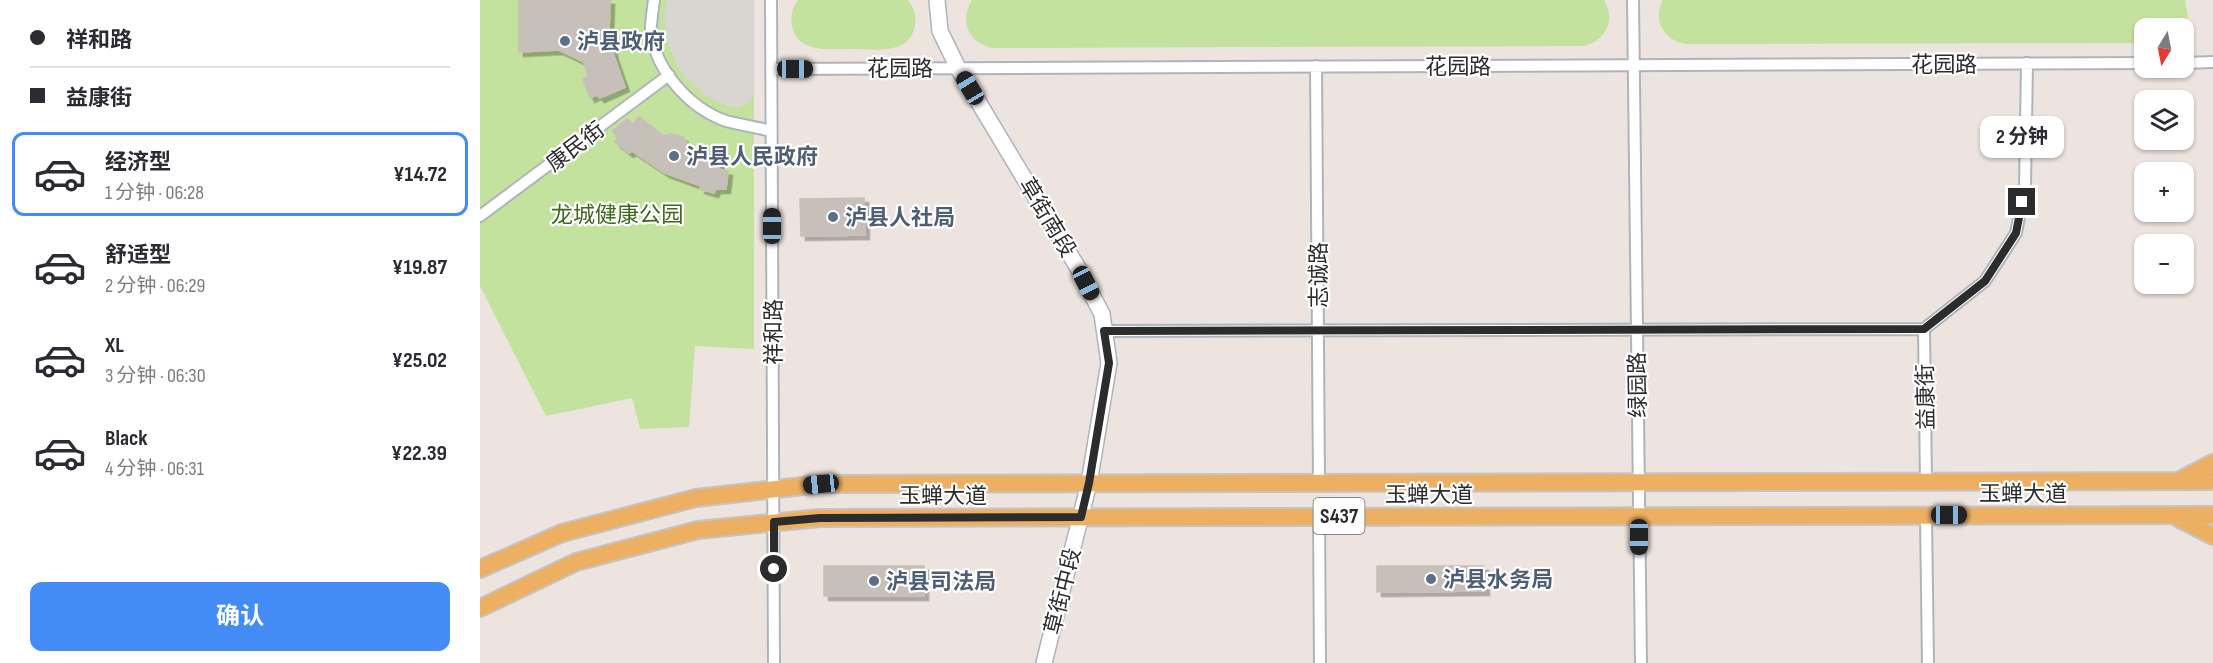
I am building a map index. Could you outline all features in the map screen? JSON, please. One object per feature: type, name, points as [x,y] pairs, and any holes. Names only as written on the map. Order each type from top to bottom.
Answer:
[{"type":"main road","name":"草街南段","points":[[937,0],[940,31],[958,68],[1078,268],[1102,314],[1109,363],[1089,483]]},
{"type":"main road","points":[[2175,481],[2213,463]]},
{"type":"main road","name":"玉蝉大道","points":[[480,569],[562,533],[696,498],[821,484],[2213,482]]},
{"type":"main road","name":"草街中段","points":[[1044,663],[1089,483]]},
{"type":"main road","points":[[2173,515],[2213,536]]},
{"type":"main road","name":"玉蝉大道","points":[[480,608],[576,562],[698,530],[820,518],[2213,515]]},
{"type":"street","points":[[654,0],[651,28],[659,62],[681,91],[704,111],[726,121],[771,131]]},
{"type":"street","name":"祥和路","points":[[771,0],[774,663]]},
{"type":"street","name":"绿园路","points":[[1633,0],[1641,663]]},
{"type":"street","points":[[2194,63],[2213,62]]},
{"type":"street","points":[[1104,331],[1924,329],[1985,281],[2016,233],[2025,186],[2028,63]]},
{"type":"street","name":"花园路","points":[[771,69],[2134,63]]},
{"type":"street","name":"志诚路","points":[[1316,66],[1319,483]]},
{"type":"street","name":"康民街","points":[[480,216],[669,75]]},
{"type":"street","name":"益康街","points":[[1924,329],[1926,482]]},
{"type":"street","points":[[1319,516],[1320,663]]},
{"type":"street","points":[[1926,516],[1928,663]]},
{"type":"green space","name":"龙城健康公园","points":[[480,0],[754,0],[754,349],[695,346],[689,427],[640,429],[632,398],[546,416],[480,286]]},
{"type":"green space","points":[[798,0],[908,0],[916,19],[915,26],[906,42],[889,49],[816,48],[808,46],[795,35],[791,19]]},
{"type":"green space","points":[[972,0],[1604,0],[1609,22],[1598,39],[1584,46],[992,48],[977,41],[968,30],[966,16]]},
{"type":"green space","points":[[1663,0],[2185,0],[2188,17],[2134,18],[2134,43],[1685,44],[1666,34],[1660,22],[1660,7]]},
{"type":"shaded area","points":[[667,0],[754,0],[754,92],[751,100],[737,108],[717,102],[705,95],[685,77],[677,66],[667,41],[664,15]]},
{"type":"building","name":"泸县政府","points":[[519,0],[610,0],[609,32],[614,56],[625,87],[600,98],[597,95],[590,98],[583,79],[588,76],[584,62],[559,50],[519,52]]},
{"type":"building","name":"泸县人民政府","points":[[639,117],[664,136],[671,134],[683,137],[691,150],[709,154],[708,159],[720,161],[719,169],[728,171],[726,189],[716,189],[714,193],[700,189],[701,186],[665,173],[632,151],[629,153],[615,142],[618,137],[612,131],[627,119],[633,124]]},
{"type":"building","name":"泸县人社局","points":[[864,198],[865,235],[801,236],[800,199]]},
{"type":"building","name":"泸县司法局","points":[[824,566],[924,566],[924,596],[824,596]]},
{"type":"building","name":"泸县水务局","points":[[1377,566],[1484,566],[1485,591],[1377,592]]},
{"type":"place","name":"泸县政府","points":[[565,41]]},
{"type":"place","name":"泸县人民政府","points":[[674,156]]},
{"type":"place","name":"泸县人社局","points":[[833,217]]},
{"type":"place","name":"泸县水务局","points":[[1431,579]]},
{"type":"place","name":"泸县司法局","points":[[874,581]]},
{"type":"route","points":[[774,569],[774,522],[820,518],[1081,517],[1109,363],[1104,331],[1924,329],[1985,281],[2016,233],[2022,202]]}]
